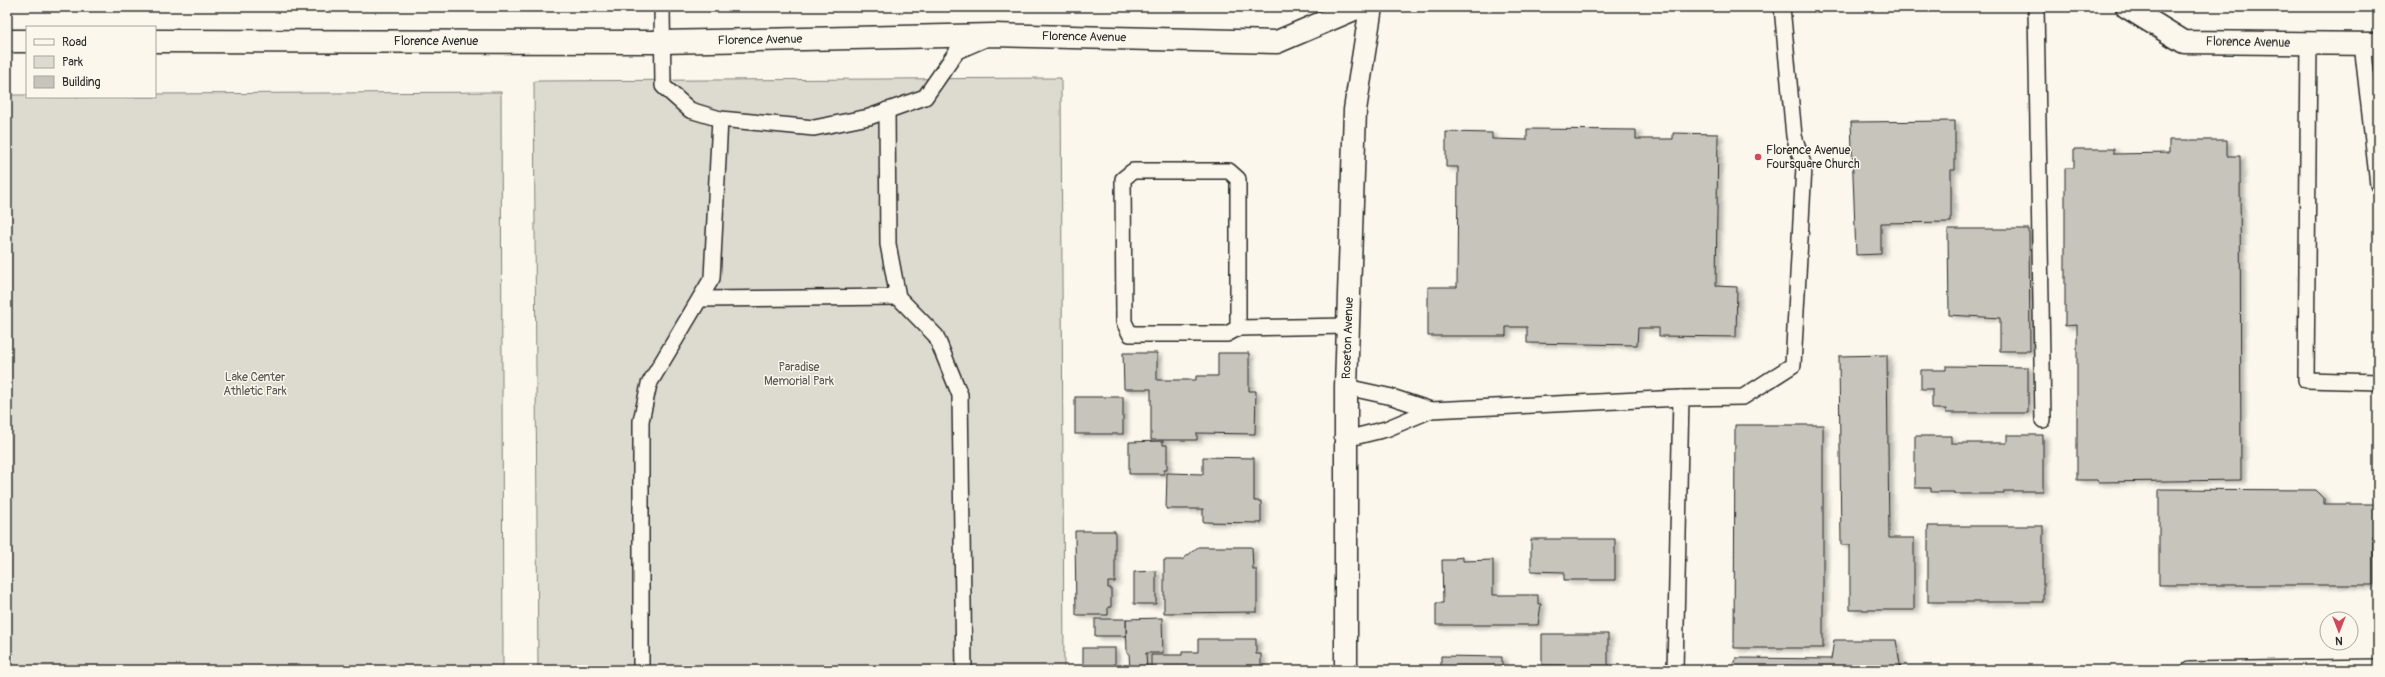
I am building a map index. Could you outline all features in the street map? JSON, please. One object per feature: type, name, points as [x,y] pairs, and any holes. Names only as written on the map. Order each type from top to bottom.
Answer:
[{"type":"main road","name":"Florence Avenue","points":[[156,41],[661,42],[994,35],[1277,42],[1359,7]]},
{"type":"main road","name":"Roseton Avenue","points":[[1346,670],[1346,387],[1355,110],[1371,7]]},
{"type":"main road","name":"Florence Avenue","points":[[2127,7],[2184,42],[2370,44]]},
{"type":"main road","points":[[7,41],[26,41]]},
{"type":"lane","points":[[662,7],[661,42],[663,86],[690,110],[720,119],[814,128],[869,117],[925,97],[957,51],[994,35]]},
{"type":"lane","points":[[1346,439],[1386,429],[1431,410],[1681,398],[1743,397],[1794,365],[1804,167],[1794,136],[1782,7]]},
{"type":"lane","points":[[2036,7],[2043,420]]},
{"type":"lane","points":[[2309,43],[2306,380],[2378,382]]},
{"type":"lane","points":[[2370,44],[2378,184]]},
{"type":"lane","points":[[887,110],[888,244],[898,297],[936,336],[960,395],[964,670]]},
{"type":"lane","points":[[642,670],[641,420],[649,384],[712,278],[720,119]]},
{"type":"lane","points":[[1238,328],[1238,179],[1229,171],[1133,171],[1123,179],[1124,322],[1130,334],[1227,334],[1238,328],[1349,326]]},
{"type":"lane","points":[[700,299],[898,297]]},
{"type":"lane","points":[[1346,387],[1392,397],[1431,410]]},
{"type":"lane","points":[[1675,670],[1681,398]]},
{"type":"lane","points":[[2189,670],[2378,667]]},
{"type":"green space","name":"Paradise Memorial Park","points":[[1061,78],[1064,670],[538,670],[534,81]]},
{"type":"green space","name":"Lake Center Athletic Park","points":[[501,92],[503,670],[7,670],[7,95],[26,95],[26,98],[156,98],[156,94]]},
{"type":"building","points":[[1955,121],[1955,170],[1951,170],[1951,222],[1881,223],[1881,254],[1856,255],[1851,122]]},
{"type":"building","points":[[1527,129],[1636,130],[1636,139],[1673,139],[1673,133],[1718,134],[1716,286],[1737,287],[1736,337],[1659,336],[1659,328],[1638,328],[1637,345],[1527,343],[1527,327],[1506,327],[1506,336],[1428,336],[1428,287],[1457,287],[1458,167],[1446,167],[1446,132],[1492,133],[1492,139],[1527,140]]},
{"type":"building","points":[[2169,140],[2227,140],[2227,156],[2240,156],[2241,480],[2098,482],[2098,480],[2077,480],[2077,325],[2065,326],[2065,168],[2074,168],[2074,149],[2114,149],[2114,154],[2169,153]]},
{"type":"building","points":[[1948,229],[2029,229],[2030,351],[2000,351],[2000,318],[1949,315]]},
{"type":"building","points":[[1123,353],[1157,353],[1157,380],[1196,380],[1196,376],[1218,376],[1218,353],[1249,353],[1249,391],[1256,391],[1255,434],[1197,433],[1197,440],[1151,440],[1151,389],[1124,389]]},
{"type":"building","points":[[1887,355],[1889,538],[1914,538],[1914,610],[1850,610],[1850,545],[1841,545],[1839,356]]},
{"type":"building","points":[[1946,366],[2028,367],[2028,413],[1946,413],[1946,409],[1932,409],[1932,389],[1921,389],[1921,370],[1946,370]]},
{"type":"building","points":[[1075,397],[1123,397],[1123,434],[1075,434]]},
{"type":"building","points":[[1735,425],[1823,425],[1823,648],[1734,648]]},
{"type":"building","points":[[2007,435],[2043,435],[2043,491],[2004,491],[2004,494],[1954,494],[1954,492],[1931,492],[1931,488],[1915,488],[1915,436],[1951,436],[1951,443],[2007,443]]},
{"type":"building","points":[[1163,441],[1163,445],[1167,445],[1167,470],[1164,470],[1164,474],[1129,474],[1129,442]]},
{"type":"building","points":[[1203,457],[1254,458],[1254,501],[1261,501],[1261,523],[1203,522],[1203,509],[1166,509],[1167,473],[1203,474]]},
{"type":"building","points":[[2159,489],[2316,490],[2324,498],[2324,504],[2377,504],[2377,535],[2373,535],[2373,585],[2159,585]]},
{"type":"building","points":[[1928,526],[2043,526],[2043,602],[1928,602]]},
{"type":"building","points":[[1075,531],[1115,531],[1115,582],[1108,582],[1108,588],[1111,588],[1111,607],[1108,607],[1108,615],[1076,615]]},
{"type":"building","points":[[1531,539],[1615,539],[1615,580],[1564,580],[1564,572],[1531,571]]},
{"type":"building","points":[[1198,547],[1252,547],[1253,570],[1257,570],[1257,612],[1164,613],[1164,560],[1182,560]]},
{"type":"building","points":[[1463,557],[1463,561],[1493,560],[1493,595],[1538,595],[1538,604],[1541,604],[1538,625],[1436,625],[1436,603],[1443,603],[1442,560],[1455,560],[1455,558]]},
{"type":"building","points":[[1156,571],[1156,604],[1134,604],[1134,572]]},
{"type":"building","points":[[1162,618],[1163,653],[1146,653],[1147,670],[1130,670],[1129,653],[1127,653],[1126,619]]},
{"type":"building","points":[[1095,619],[1126,619],[1126,636],[1095,636]]},
{"type":"building","points":[[1542,634],[1608,634],[1608,666],[1542,665]]},
{"type":"building","points":[[1198,639],[1256,639],[1256,654],[1261,654],[1261,670],[1151,670],[1151,655],[1182,655],[1182,652],[1198,652]]},
{"type":"building","points":[[1834,640],[1896,640],[1901,670],[1730,670],[1736,658],[1831,659]]},
{"type":"building","points":[[1083,648],[1115,648],[1115,665],[1083,665]]},
{"type":"building","points":[[1441,656],[1502,657],[1502,669],[1522,670],[1441,670]]},
{"type":"place","name":"Florence Avenue Foursquare Church","points":[[1758,157]]}]
